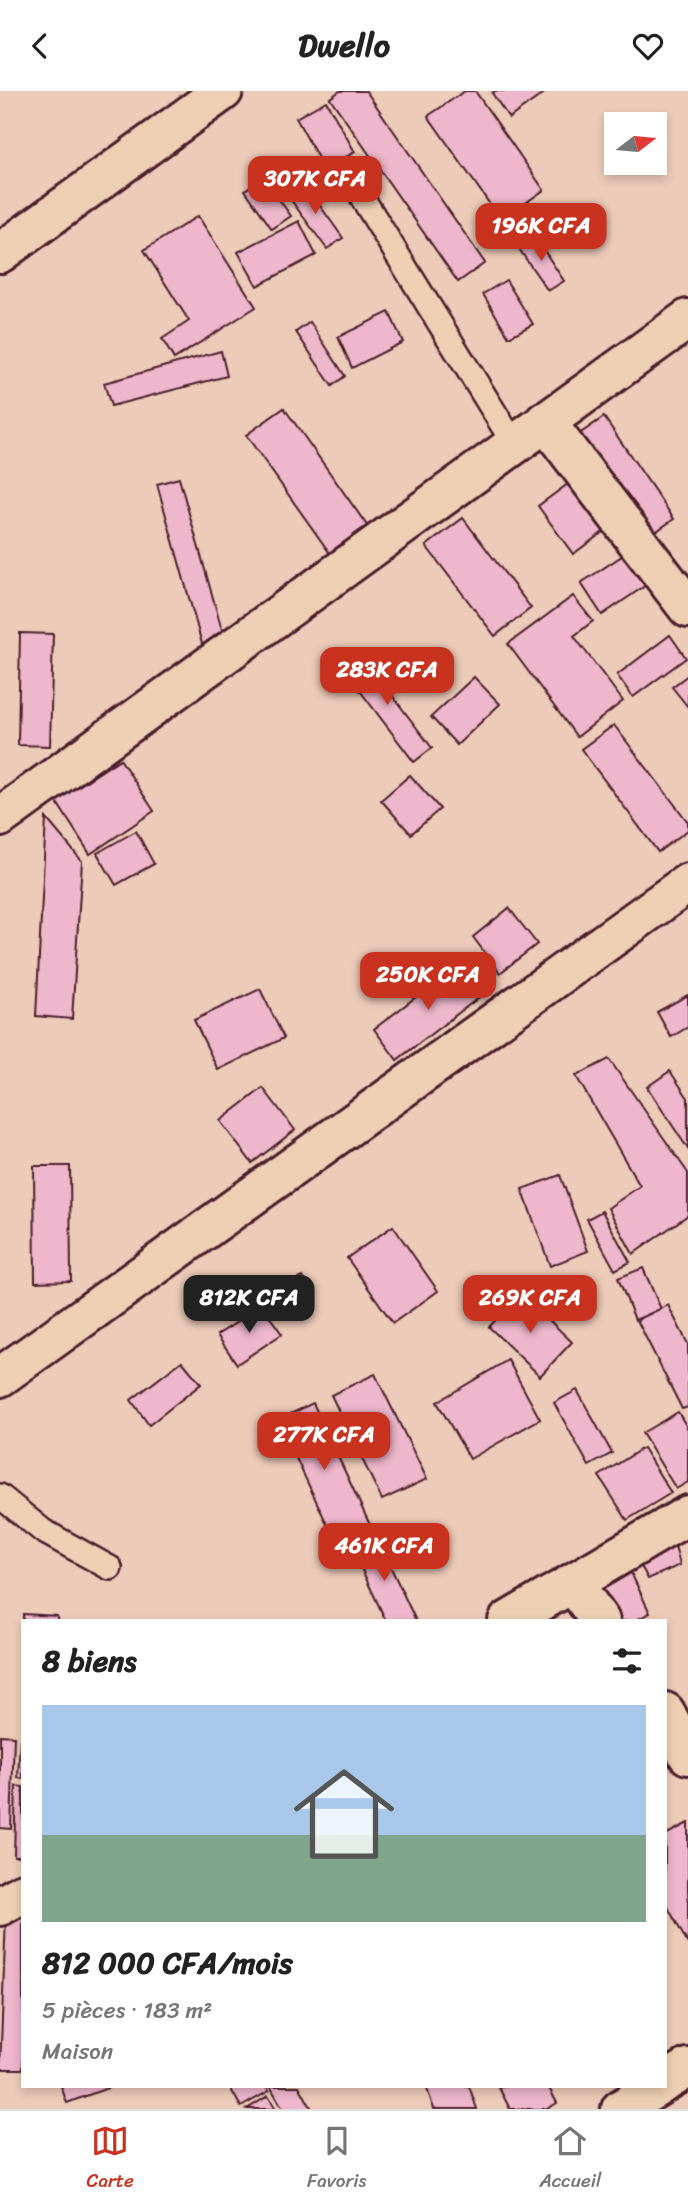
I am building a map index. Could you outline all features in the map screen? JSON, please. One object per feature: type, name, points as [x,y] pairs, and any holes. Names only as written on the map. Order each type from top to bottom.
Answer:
[{"type":"street","points":[[0,253],[223,91]]},
{"type":"street","points":[[0,817],[688,319]]},
{"type":"street","points":[[545,421],[688,608]]},
{"type":"street","points":[[0,1377],[688,883]]},
{"type":"street","points":[[512,1619],[688,1515]]},
{"type":"street","points":[[573,1584],[599,1619]]},
{"type":"street","points":[[667,1716],[688,1755]]},
{"type":"street","points":[[0,1906],[21,1894]]},
{"type":"street","points":[[667,2081],[688,2068]]},
{"type":"street","points":[[621,2109],[656,2088]]},
{"type":"lane","points":[[363,199],[514,444]]},
{"type":"lane","points":[[0,1496],[43,1531],[110,1568]]},
{"type":"building","points":[[340,91],[366,91],[485,263],[458,282],[330,98]]},
{"type":"building","points":[[465,91],[475,91],[544,190],[501,220],[428,116]]},
{"type":"building","points":[[547,91],[509,118],[492,93]]},
{"type":"building","points":[[326,101],[355,152],[324,169],[296,118]]},
{"type":"building","points":[[263,177],[291,216],[272,229],[245,190]]},
{"type":"building","points":[[304,183],[343,238],[327,249],[288,196]]},
{"type":"building","points":[[198,216],[256,307],[174,359],[162,339],[189,321],[144,250]]},
{"type":"building","points":[[299,221],[316,255],[257,286],[238,252]]},
{"type":"building","points":[[534,235],[564,281],[548,291],[517,246]]},
{"type":"building","points":[[506,280],[533,324],[509,337],[483,294]]},
{"type":"building","points":[[389,312],[403,342],[352,368],[338,337]]},
{"type":"building","points":[[310,322],[345,376],[332,386],[296,332]]},
{"type":"building","points":[[221,351],[227,376],[111,406],[104,383]]},
{"type":"building","points":[[284,408],[371,531],[334,559],[246,435]]},
{"type":"building","points":[[604,417],[674,519],[645,539],[575,437]]},
{"type":"building","points":[[179,478],[226,644],[204,651],[157,484]]},
{"type":"building","points":[[576,478],[610,527],[573,554],[538,506]]},
{"type":"building","points":[[463,518],[531,608],[495,636],[426,546]]},
{"type":"building","points":[[631,550],[652,581],[602,615],[581,583]]},
{"type":"building","points":[[573,596],[593,621],[574,636],[623,701],[577,737],[508,644]]},
{"type":"building","points":[[20,633],[53,634],[50,746],[18,745]]},
{"type":"building","points":[[670,635],[686,658],[633,697],[617,675]]},
{"type":"building","points":[[360,653],[432,748],[414,762],[342,667]]},
{"type":"building","points":[[688,675],[688,707],[672,687]]},
{"type":"building","points":[[474,677],[500,704],[457,745],[431,717]]},
{"type":"building","points":[[614,725],[688,822],[688,830],[658,852],[581,749]]},
{"type":"building","points":[[120,759],[154,811],[90,854],[56,801]]},
{"type":"building","points":[[410,775],[440,809],[411,834],[381,800]]},
{"type":"building","points":[[46,818],[82,861],[72,1019],[36,1016]]},
{"type":"building","points":[[136,831],[154,864],[116,885],[97,853]]},
{"type":"building","points":[[509,908],[537,944],[500,973],[473,937]]},
{"type":"building","points":[[459,964],[482,995],[397,1060],[374,1029]]},
{"type":"building","points":[[260,989],[284,1038],[218,1070],[194,1020]]},
{"type":"building","points":[[688,995],[688,1027],[671,1037],[657,1012]]},
{"type":"building","points":[[609,1059],[688,1173],[688,1215],[633,1254],[608,1208],[640,1186],[576,1076]]},
{"type":"building","points":[[670,1071],[688,1098],[688,1149],[647,1087]]},
{"type":"building","points":[[263,1088],[295,1130],[252,1163],[220,1121]]},
{"type":"building","points":[[34,1166],[70,1166],[71,1281],[35,1282]]},
{"type":"building","points":[[560,1175],[588,1251],[550,1266],[522,1189]]},
{"type":"building","points":[[602,1211],[630,1262],[615,1270],[587,1219]]},
{"type":"building","points":[[393,1226],[438,1291],[393,1323],[347,1258]]},
{"type":"building","points":[[643,1268],[661,1309],[635,1320],[618,1278]]},
{"type":"building","points":[[303,1277],[316,1301],[295,1311],[282,1287]]},
{"type":"building","points":[[521,1293],[572,1342],[540,1376],[489,1327]]},
{"type":"building","points":[[668,1305],[688,1344],[688,1407],[682,1409],[637,1320]]},
{"type":"building","points":[[262,1306],[282,1334],[237,1364],[217,1335]]},
{"type":"building","points":[[508,1360],[540,1419],[470,1459],[437,1402]]},
{"type":"building","points":[[182,1361],[201,1384],[149,1425],[131,1400]]},
{"type":"building","points":[[375,1374],[427,1479],[382,1500],[331,1395]]},
{"type":"building","points":[[577,1390],[612,1453],[589,1466],[554,1403]]},
{"type":"building","points":[[313,1403],[370,1525],[335,1541],[278,1420]]},
{"type":"building","points":[[678,1412],[688,1429],[688,1482],[676,1489],[642,1433]]},
{"type":"building","points":[[643,1448],[671,1493],[627,1520],[599,1476]]},
{"type":"building","points":[[671,1530],[680,1565],[648,1579],[633,1551]]},
{"type":"building","points":[[378,1540],[415,1619],[385,1619],[353,1551]]},
{"type":"building","points":[[626,1562],[650,1613],[639,1619],[608,1619],[589,1580]]},
{"type":"building","points":[[23,1614],[57,1616],[57,1619],[23,1619]]},
{"type":"building","points":[[0,1735],[14,1736],[11,1829],[0,1828]]},
{"type":"building","points":[[20,1740],[21,1740],[21,1779],[18,1778]]},
{"type":"building","points":[[16,1786],[21,1787],[21,1856],[14,1856]]},
{"type":"building","points":[[688,1823],[688,1944],[667,1906],[667,1834]]},
{"type":"building","points":[[6,1917],[21,1918],[21,2069],[0,2069]]},
{"type":"building","points":[[62,2088],[108,2088],[67,2103]]},
{"type":"building","points":[[230,2088],[267,2088],[269,2091],[241,2107]]},
{"type":"building","points":[[271,2088],[300,2088],[312,2109],[283,2109]]},
{"type":"building","points":[[427,2088],[470,2088],[477,2109],[434,2109]]},
{"type":"building","points":[[499,2088],[549,2088],[557,2103],[547,2109],[510,2109]]},
{"type":"building","points":[[268,2096],[276,2109],[247,2109]]}]
